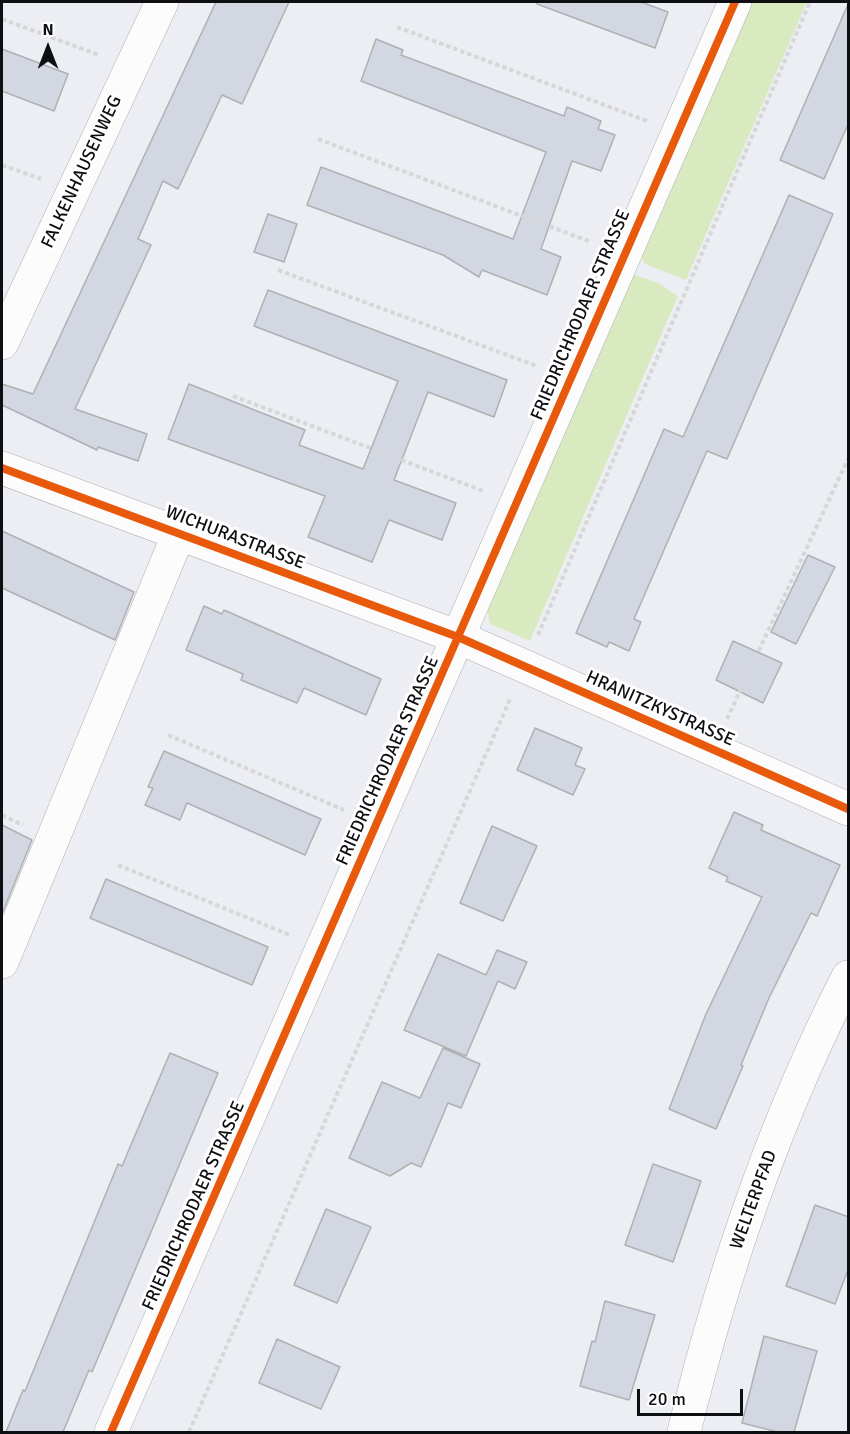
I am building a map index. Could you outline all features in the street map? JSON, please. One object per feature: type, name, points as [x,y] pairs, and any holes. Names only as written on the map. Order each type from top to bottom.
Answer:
[{"type":"street","name":"FALKENHAUSENWEG","points":[[2,343],[162,2]]},
{"type":"street","name":"FRIEDRICHRODAER STRASSE","points":[[111,1432],[735,2]]},
{"type":"street","name":"WICHURASTRASSE","points":[[2,468],[458,637]]},
{"type":"street","points":[[2,962],[179,533]]},
{"type":"street","name":"HRANITZKYSTRASSE","points":[[458,637],[849,809]]},
{"type":"street","name":"WELTERPFAD","points":[[684,1432],[740,1234],[801,1076],[849,978]]},
{"type":"path","points":[[537,635],[810,2]]},
{"type":"path","points":[[2,19],[102,56]]},
{"type":"path","points":[[397,27],[648,121]]},
{"type":"path","points":[[318,139],[595,243]]},
{"type":"path","points":[[2,165],[50,183]]},
{"type":"path","points":[[278,270],[541,368]]},
{"type":"path","points":[[233,396],[487,492]]},
{"type":"path","points":[[726,722],[849,459]]},
{"type":"path","points":[[189,1432],[512,695]]},
{"type":"path","points":[[168,735],[348,812]]},
{"type":"path","points":[[118,865],[293,937]]},
{"type":"green space","points":[[749,2],[807,2],[686,280],[645,264],[639,254]]},
{"type":"green space","points":[[630,273],[658,283],[678,296],[530,641],[490,624],[487,608]]},
{"type":"building","points":[[216,2],[289,2],[242,104],[222,95],[178,189],[163,181],[138,239],[151,245],[75,409],[147,434],[138,461],[98,447],[97,450],[2,405],[2,384],[33,394]]},
{"type":"building","points":[[537,2],[641,2],[668,12],[655,48],[537,4]]},
{"type":"building","points":[[849,2],[849,122],[824,179],[780,160]]},
{"type":"building","points":[[376,39],[403,50],[401,55],[564,116],[567,107],[601,121],[598,129],[615,135],[601,171],[572,161],[541,249],[561,257],[547,295],[482,270],[479,277],[443,255],[307,205],[321,167],[513,239],[546,152],[361,81]]},
{"type":"building","points":[[2,49],[68,74],[54,111],[2,91]]},
{"type":"building","points":[[789,195],[833,214],[727,459],[707,451],[634,619],[641,622],[629,651],[609,642],[607,647],[576,633],[664,429],[683,437]]},
{"type":"building","points":[[268,214],[297,224],[284,262],[254,252]]},
{"type":"building","points":[[268,290],[507,380],[494,417],[428,392],[394,480],[456,503],[442,540],[389,520],[372,562],[308,537],[325,496],[168,439],[189,384],[305,430],[299,445],[363,469],[398,381],[254,326]]},
{"type":"building","points":[[2,531],[134,592],[115,640],[2,588]]},
{"type":"building","points":[[808,555],[835,567],[796,644],[771,632]]},
{"type":"building","points":[[204,606],[222,614],[224,610],[381,679],[366,715],[304,688],[297,703],[241,680],[243,674],[186,650]]},
{"type":"building","points":[[733,641],[782,663],[763,703],[716,680]]},
{"type":"building","points":[[535,728],[582,748],[575,765],[585,769],[573,795],[517,770]]},
{"type":"building","points":[[164,751],[321,819],[305,855],[187,803],[180,820],[145,805],[153,788],[148,787]]},
{"type":"building","points":[[734,812],[763,825],[761,830],[840,865],[817,916],[811,913],[769,998],[716,1129],[669,1109],[706,1014],[762,897],[726,881],[728,877],[709,868]]},
{"type":"building","points":[[2,825],[32,840],[2,914]]},
{"type":"building","points":[[492,826],[537,846],[503,921],[460,903]]},
{"type":"building","points":[[106,879],[268,947],[252,985],[90,918]]},
{"type":"building","points":[[497,950],[527,962],[515,989],[498,981],[466,1056],[404,1030],[438,954],[486,975]]},
{"type":"building","points":[[443,1048],[480,1064],[461,1108],[448,1103],[421,1167],[411,1163],[390,1176],[349,1158],[382,1082],[420,1098]]},
{"type":"building","points":[[170,1053],[218,1073],[92,1372],[89,1370],[63,1432],[6,1432],[118,1164],[122,1166]]},
{"type":"building","points":[[653,1164],[701,1181],[673,1262],[625,1245]]},
{"type":"building","points":[[815,1205],[849,1217],[849,1267],[835,1304],[786,1286]]},
{"type":"building","points":[[326,1209],[371,1227],[337,1303],[294,1285]]},
{"type":"building","points":[[605,1301],[655,1315],[629,1400],[580,1386],[592,1341],[595,1342]]},
{"type":"building","points":[[764,1336],[817,1351],[794,1432],[778,1432],[742,1423]]},
{"type":"building","points":[[277,1339],[340,1367],[321,1409],[259,1383]]},
{"type":"cycle path","points":[[111,1432],[735,2]]},
{"type":"cycle path","points":[[2,468],[458,637],[848,809]]}]
